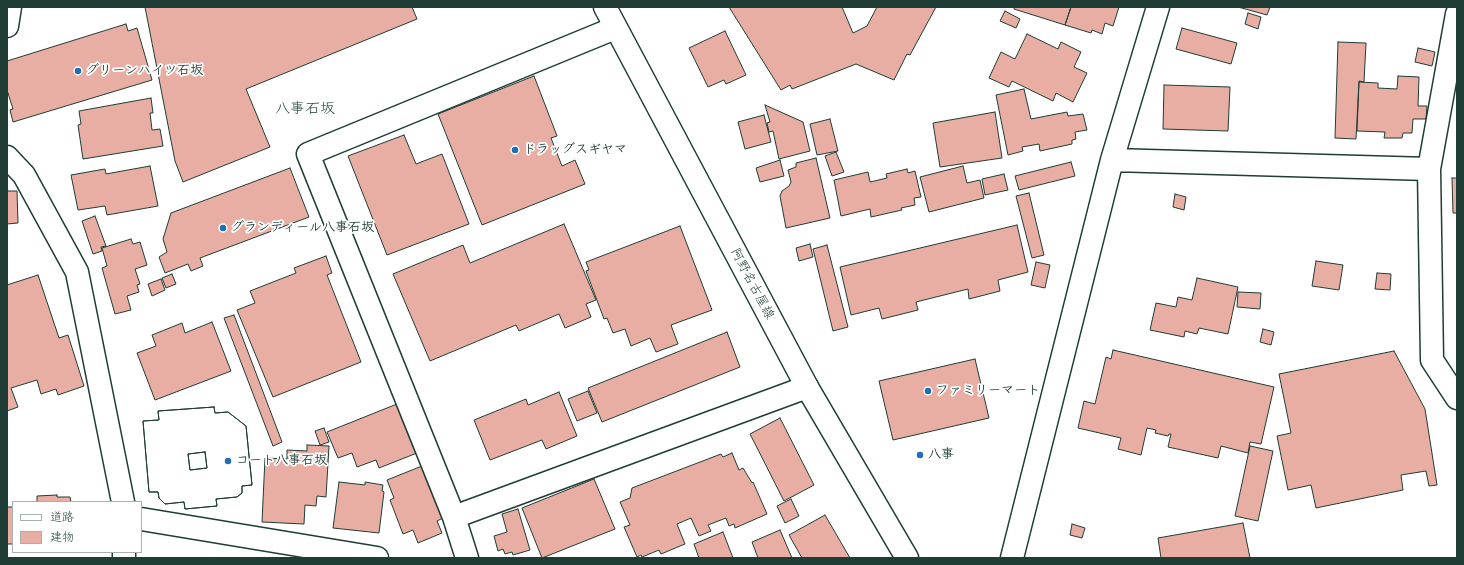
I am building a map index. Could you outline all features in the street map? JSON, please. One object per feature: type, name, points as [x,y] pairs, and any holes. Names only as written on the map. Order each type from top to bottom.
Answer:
[{"type":"street","points":[[7,26],[10,7]]},
{"type":"street","name":"阿野名古屋線","points":[[605,7],[807,387],[907,558]]},
{"type":"street","points":[[1012,558],[1112,160],[1158,7]]},
{"type":"street","points":[[1457,14],[1454,50],[1429,169],[1432,360],[1457,398]]},
{"type":"street","points":[[467,558],[454,517],[308,154],[615,28]]},
{"type":"street","points":[[7,157],[24,175],[77,272],[123,501]]},
{"type":"street","points":[[1112,160],[1429,169]]},
{"type":"street","points":[[454,517],[807,387]]},
{"type":"street","points":[[142,519],[378,558]]},
{"type":"building","points":[[145,7],[412,7],[417,19],[246,89],[270,147],[183,182],[175,161]]},
{"type":"building","points":[[729,7],[842,7],[853,33],[867,26],[877,7],[936,7],[910,55],[907,54],[894,80],[856,64],[792,89],[790,85],[781,90]]},
{"type":"building","points":[[1014,7],[1071,7],[1065,25],[1014,9]]},
{"type":"building","points":[[1071,7],[1119,7],[1113,26],[1105,23],[1102,34],[1092,30],[1091,33],[1065,25]]},
{"type":"building","points":[[1238,7],[1270,7],[1267,15]]},
{"type":"building","points":[[1005,11],[1020,19],[1016,28],[1000,21]]},
{"type":"building","points":[[1248,13],[1261,17],[1258,29],[1245,24]]},
{"type":"building","name":"グリーンハイツ石坂","points":[[126,24],[128,31],[137,28],[152,80],[13,122],[10,110],[13,109],[7,90],[7,61]]},
{"type":"building","points":[[1182,28],[1237,43],[1231,64],[1176,49]]},
{"type":"building","points":[[725,31],[746,75],[726,84],[724,80],[708,87],[689,48]]},
{"type":"building","points":[[1027,34],[1058,49],[1061,42],[1081,52],[1074,67],[1087,73],[1073,102],[1056,93],[1053,101],[1012,81],[1009,87],[989,78],[1001,52],[1015,59]]},
{"type":"building","points":[[1338,42],[1366,43],[1364,82],[1359,81],[1356,139],[1335,138]]},
{"type":"building","points":[[1418,48],[1435,52],[1432,66],[1415,62]]},
{"type":"building","points":[[534,76],[557,136],[551,138],[562,166],[575,160],[585,184],[482,225],[438,114]]},
{"type":"building","points":[[1398,76],[1419,77],[1418,106],[1427,106],[1426,119],[1413,119],[1412,133],[1403,133],[1402,138],[1384,138],[1385,132],[1357,131],[1359,82],[1378,83],[1378,88],[1397,89]]},
{"type":"building","points":[[1164,85],[1230,87],[1228,131],[1163,129]]},
{"type":"building","points":[[1024,89],[1031,119],[1067,112],[1068,116],[1083,114],[1087,130],[1075,132],[1076,139],[1072,140],[1072,144],[1040,151],[1039,144],[1022,147],[1023,151],[1008,155],[996,95]]},
{"type":"building","points":[[151,98],[153,113],[150,113],[152,130],[160,129],[163,146],[83,159],[78,125],[81,124],[79,111]]},
{"type":"building","points":[[765,105],[803,122],[810,151],[779,159],[773,131],[769,132],[767,123],[770,122]]},
{"type":"building","points":[[995,112],[1002,158],[940,167],[933,123]]},
{"type":"building","points":[[764,115],[771,142],[745,149],[738,122]]},
{"type":"building","points":[[830,119],[838,151],[817,155],[810,124]]},
{"type":"building","points":[[404,135],[416,164],[442,154],[469,224],[387,255],[348,156]]},
{"type":"building","points":[[836,152],[844,172],[832,176],[825,156]]},
{"type":"building","points":[[816,158],[830,218],[786,228],[780,196],[782,191],[789,186],[791,182],[788,170],[796,167],[796,163]]},
{"type":"building","points":[[780,160],[784,176],[760,182],[756,168]]},
{"type":"building","points":[[1071,162],[1075,176],[1019,190],[1015,176]]},
{"type":"building","points":[[150,166],[158,206],[107,215],[105,206],[78,210],[71,175],[105,169],[106,174]]},
{"type":"building","points":[[963,166],[967,183],[980,180],[984,198],[929,212],[920,177]]},
{"type":"building","name":"グランディール八事石坂","points":[[290,168],[309,217],[200,258],[203,266],[191,271],[188,264],[165,273],[159,257],[167,252],[163,239],[171,213]]},
{"type":"building","points":[[907,169],[908,173],[915,171],[921,197],[914,198],[915,205],[901,208],[902,210],[871,217],[870,209],[841,216],[834,180],[868,172],[870,182],[887,178],[886,174]]},
{"type":"building","points":[[1004,174],[1008,190],[985,195],[982,179]]},
{"type":"building","points":[[1452,178],[1457,178],[1457,213],[1453,213]]},
{"type":"building","points":[[7,191],[17,191],[18,223],[7,224]]},
{"type":"building","points":[[1029,193],[1044,255],[1032,258],[1016,196]]},
{"type":"building","points":[[1175,194],[1186,197],[1184,210],[1173,207]]},
{"type":"building","points":[[95,216],[106,246],[101,247],[102,251],[93,254],[82,221]]},
{"type":"building","points":[[564,224],[596,300],[586,304],[591,317],[565,328],[559,314],[519,331],[516,325],[430,361],[393,274],[463,245],[470,263]]},
{"type":"building","points":[[1017,225],[1028,272],[998,280],[1000,291],[969,299],[968,289],[916,302],[918,310],[882,319],[879,308],[851,315],[840,267]]},
{"type":"building","points":[[680,226],[712,310],[671,325],[678,344],[656,352],[650,338],[631,346],[625,329],[613,333],[607,318],[604,319],[586,271],[589,270],[586,262]]},
{"type":"building","points":[[131,239],[133,244],[140,242],[147,265],[135,269],[140,284],[137,285],[139,292],[127,296],[131,310],[115,314],[102,268],[107,266],[102,248]]},
{"type":"building","points":[[810,244],[813,257],[799,261],[796,248]]},
{"type":"building","points":[[827,245],[848,327],[833,331],[813,249]]},
{"type":"building","points":[[326,256],[332,273],[327,275],[361,362],[273,397],[237,310],[255,303],[250,291],[296,273],[294,268]]},
{"type":"building","points":[[1316,261],[1343,265],[1339,290],[1312,286]]},
{"type":"building","points":[[1036,262],[1050,265],[1045,288],[1031,285]]},
{"type":"building","points":[[1377,273],[1391,274],[1390,290],[1375,289]]},
{"type":"building","points":[[172,274],[176,284],[166,288],[162,278]]},
{"type":"building","points":[[38,275],[59,338],[68,335],[84,386],[58,395],[56,389],[41,394],[37,380],[11,388],[18,407],[7,411],[7,285]]},
{"type":"building","points":[[1197,278],[1238,287],[1228,334],[1199,328],[1197,334],[1185,331],[1184,337],[1150,330],[1156,303],[1176,307],[1178,297],[1192,300]]},
{"type":"building","points":[[161,279],[165,290],[152,296],[148,284]]},
{"type":"building","points":[[1238,292],[1261,293],[1260,309],[1237,307]]},
{"type":"building","points":[[234,315],[282,442],[273,446],[224,318]]},
{"type":"building","points":[[212,322],[231,371],[155,400],[137,353],[156,346],[152,335],[182,323],[185,333]]},
{"type":"building","points":[[1263,329],[1274,332],[1271,345],[1260,342]]},
{"type":"building","points":[[727,332],[740,367],[602,422],[588,388]]},
{"type":"building","points":[[1113,350],[1274,387],[1261,444],[1250,442],[1248,453],[1221,446],[1218,458],[1168,447],[1171,434],[1168,436],[1155,433],[1156,430],[1147,428],[1141,455],[1118,449],[1121,438],[1078,428],[1084,401],[1095,404],[1106,357],[1111,359]]},
{"type":"building","points":[[1394,351],[1425,409],[1437,485],[1429,486],[1426,471],[1401,475],[1403,490],[1316,508],[1311,485],[1288,490],[1277,436],[1291,433],[1279,374]]},
{"type":"building","points":[[975,359],[989,418],[893,440],[879,381]]},
{"type":"building","points":[[588,391],[597,413],[577,421],[568,399]]},
{"type":"building","points":[[559,392],[577,436],[546,449],[542,440],[490,460],[474,420],[526,399],[528,405]]},
{"type":"building","points":[[397,404],[417,453],[379,468],[376,460],[357,467],[352,453],[338,458],[327,432]]},
{"type":"building","name":"コート八事石坂","points":[[214,407],[215,413],[228,412],[246,426],[252,485],[242,486],[242,493],[237,497],[216,499],[217,506],[185,509],[184,502],[165,504],[159,498],[158,492],[149,492],[143,421],[159,420],[158,411]],"holes":[[[205,452],[207,468],[190,470],[188,454]]]},
{"type":"building","name":"コート八事石坂","points":[[214,407],[215,413],[228,412],[246,426],[252,485],[242,486],[242,493],[237,497],[216,499],[217,506],[185,509],[184,502],[165,504],[159,498],[158,492],[149,492],[143,421],[159,420],[158,411]],"holes":[[[205,452],[207,468],[190,470],[188,454]]]},
{"type":"building","points":[[780,418],[814,485],[784,501],[750,434]]},
{"type":"building","points":[[324,428],[329,442],[320,445],[315,431]]},
{"type":"building","points":[[307,445],[329,446],[326,497],[317,496],[316,506],[305,505],[304,524],[262,522],[265,458],[287,459],[287,450],[307,451]]},
{"type":"building","points":[[1250,446],[1273,451],[1258,521],[1235,516]]},
{"type":"building","points":[[732,453],[739,470],[743,468],[752,483],[753,482],[767,514],[735,528],[734,524],[729,526],[726,518],[708,525],[711,531],[699,536],[691,518],[677,524],[685,544],[661,554],[659,550],[642,557],[641,555],[637,557],[624,527],[630,525],[620,502],[630,498],[632,488],[721,454],[723,457]]},
{"type":"building","points":[[422,466],[445,517],[437,521],[442,533],[418,543],[413,530],[403,534],[390,500],[394,498],[387,480]]},
{"type":"building","points":[[594,479],[615,529],[542,558],[522,508]]},
{"type":"building","points":[[339,482],[365,485],[365,482],[383,485],[382,491],[384,492],[379,533],[333,528]]},
{"type":"building","points":[[57,495],[57,497],[70,497],[71,501],[37,501],[37,496]]},
{"type":"building","points":[[791,499],[799,516],[785,523],[777,506]]},
{"type":"building","points":[[7,507],[12,507],[12,544],[7,544]]},
{"type":"building","points":[[518,509],[530,550],[513,555],[512,552],[505,554],[503,549],[498,551],[494,536],[507,532],[502,514]]},
{"type":"building","points":[[825,515],[850,558],[802,558],[789,535]]},
{"type":"building","points":[[1243,523],[1250,558],[1161,558],[1158,538]]},
{"type":"building","points":[[1072,524],[1085,528],[1082,538],[1070,535]]},
{"type":"building","points":[[780,530],[792,558],[758,558],[752,542]]},
{"type":"building","points":[[723,532],[733,558],[699,558],[694,544]]},
{"type":"place","name":"グリーンハイツ石坂","points":[[78,71]]},
{"type":"place","name":"ドラッグスギヤマ","points":[[515,150]]},
{"type":"place","name":"グランディール八事石坂","points":[[223,228]]},
{"type":"place","name":"ファミリーマート","points":[[928,391]]},
{"type":"place","name":"八事","points":[[920,455]]},
{"type":"place","name":"コート八事石坂","points":[[228,461]]},
{"type":"district","name":"八事石坂","points":[[305,109]]}]
